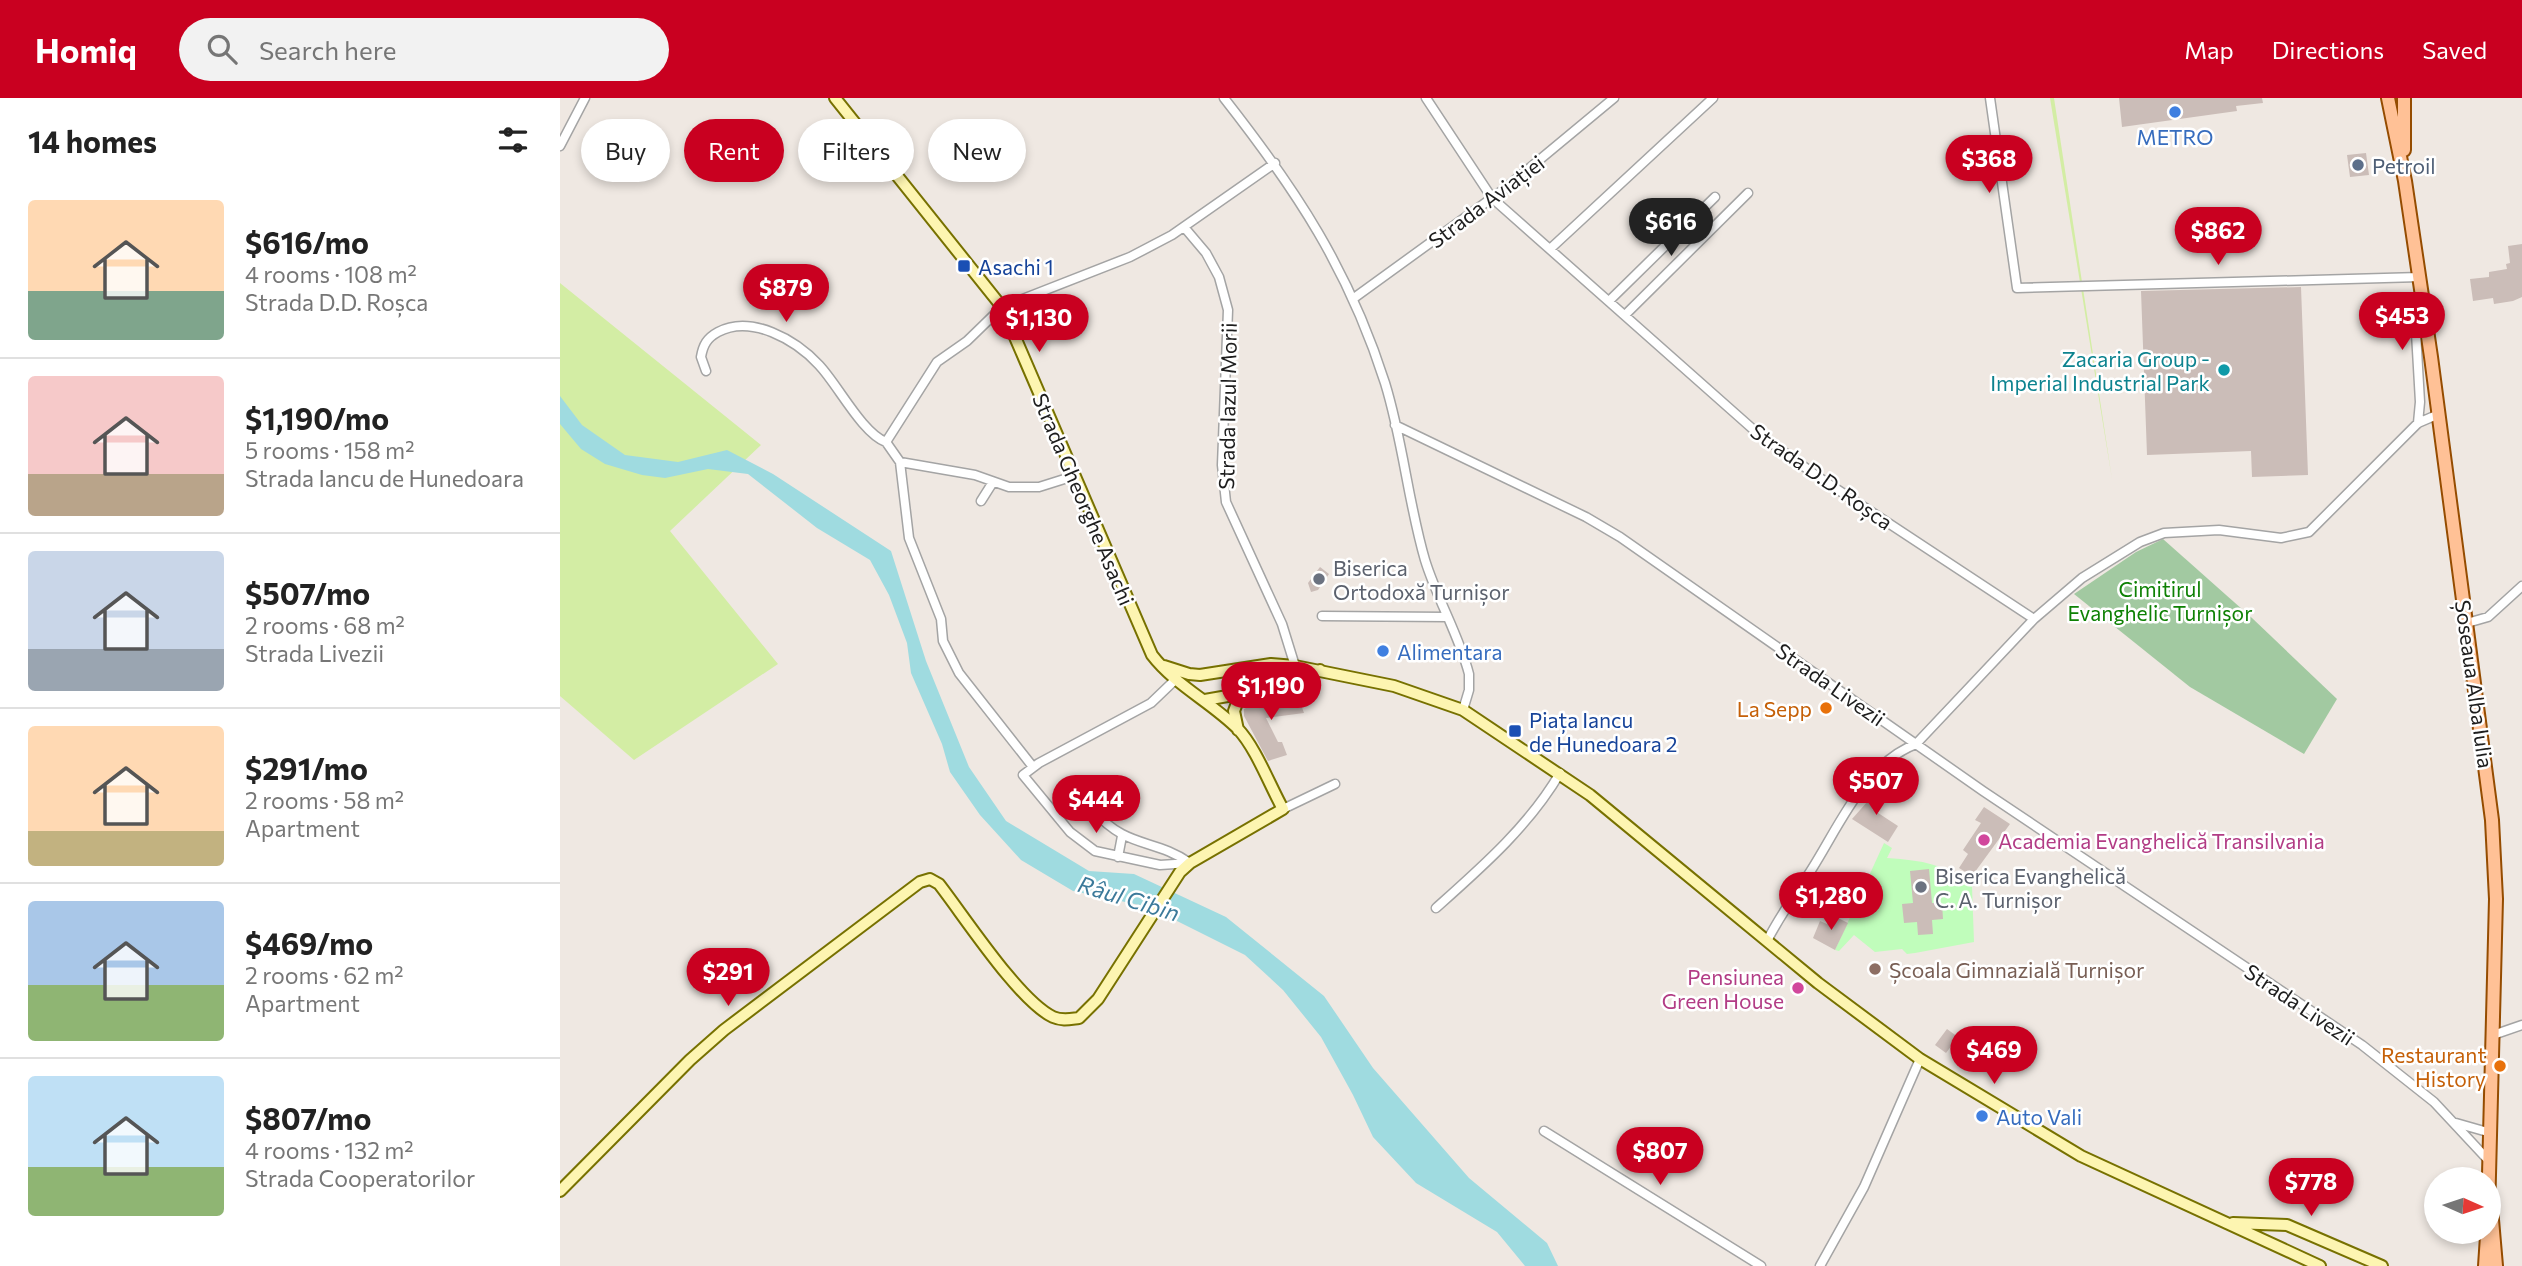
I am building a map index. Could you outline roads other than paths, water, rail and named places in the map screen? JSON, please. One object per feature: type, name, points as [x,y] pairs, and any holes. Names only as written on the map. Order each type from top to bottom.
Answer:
[{"type":"main road","name":"Șoseaua Alba Iulia","points":[[2388,98],[2405,181],[2439,414],[2494,849],[2490,1167]]},
{"type":"main road","name":"Șoseaua Alba Iulia","points":[[2404,98],[2405,181]]},
{"type":"main road","points":[[2485,1266],[2486,1244]]},
{"type":"main road","name":"Șoseaua Alba Iulia","points":[[2494,1244],[2496,1266]]},
{"type":"street","points":[[560,146],[585,98]]},
{"type":"street","name":"Strada Gheorghe Asachi","points":[[835,98],[1002,307],[1145,642],[1160,665],[1175,680],[1205,700],[1238,730]]},
{"type":"street","points":[[1224,98],[1275,163],[1313,220],[1354,299],[1386,386],[1425,559],[1469,674],[1469,690],[1463,710]]},
{"type":"street","name":"Strada D.D. Roșca","points":[[1426,98],[1492,198],[1765,438],[1817,476],[2034,619]]},
{"type":"street","name":"Strada Aviației","points":[[1354,299],[1492,198],[1614,98]]},
{"type":"street","points":[[1550,249],[1713,98]]},
{"type":"street","points":[[1990,98],[2017,288],[2420,282],[2416,332],[2420,402],[2418,423]]},
{"type":"street","points":[[886,442],[937,362],[967,341],[1002,307],[1130,257],[1184,227],[1275,163]]},
{"type":"street","points":[[1625,315],[1748,193]]},
{"type":"street","points":[[1609,301],[1714,197]]},
{"type":"street","name":"Strada Iazul Morii","points":[[1184,227],[1206,253],[1219,277],[1228,310],[1222,465],[1226,502],[1282,624],[1295,666]]},
{"type":"street","points":[[706,371],[702,364],[702,347],[714,334],[734,326],[757,326],[790,342],[818,363],[870,433],[886,442],[900,462],[909,538],[941,619],[943,641],[959,673],[1032,767]]},
{"type":"street","points":[[1767,941],[1850,806],[1888,758],[1897,751],[1916,744],[2034,619],[2082,578],[2140,542],[2164,533],[2218,530],[2281,538],[2309,532],[2418,423],[2439,414]]},
{"type":"street","name":"Strada Livezii","points":[[1395,425],[1586,517],[1620,537],[1916,744],[2362,1045],[2414,1084],[2454,1121],[2473,1147],[2490,1162]]},
{"type":"street","points":[[900,462],[975,475],[1009,487],[1039,487],[1074,476]]},
{"type":"street","points":[[981,500],[993,482]]},
{"type":"street","points":[[2467,623],[2488,617],[2522,586]]},
{"type":"street","points":[[1322,616],[1447,617]]},
{"type":"street","points":[[1160,665],[1200,675],[1271,664],[1295,666],[1394,686],[1463,710],[1560,773],[1865,1019],[1920,1059],[2081,1156],[2320,1266]]},
{"type":"street","points":[[1205,700],[1284,686],[1320,670]]},
{"type":"street","points":[[1175,680],[1151,703],[1032,767],[1023,775],[1085,846],[1118,857],[1169,866],[1190,863]]},
{"type":"street","points":[[1240,695],[1234,711],[1238,730],[1283,809]]},
{"type":"street","points":[[1436,908],[1517,832],[1541,804],[1560,773]]},
{"type":"street","points":[[560,1191],[654,1093],[707,1045],[925,880],[935,880],[939,884],[1024,993],[1048,1014],[1064,1020],[1080,1018],[1087,1013],[1149,921],[1172,881],[1190,863],[1283,809],[1335,784]]},
{"type":"street","points":[[1094,811],[1122,836],[1169,851],[1190,863]]},
{"type":"street","points":[[1118,857],[1122,836]]},
{"type":"street","points":[[2493,1035],[2522,1025]]},
{"type":"street","points":[[1823,1265],[1864,1187],[1920,1059]]},
{"type":"street","name":"Strada Livezii","points":[[2454,1121],[2474,1130],[2491,1133]]},
{"type":"street","points":[[1544,1131],[1760,1266]]},
{"type":"street","points":[[2227,1223],[2287,1225],[2382,1266]]},
{"type":"water","name":"Râul Cibin","points":[[560,396],[582,425],[625,455],[678,462],[727,450],[773,474],[891,551],[926,661],[969,767],[1006,821],[1089,871],[1134,874],[1226,917],[1324,996],[1373,1068],[1469,1178],[1547,1243],[1558,1266],[1525,1266],[1497,1232],[1416,1183],[1373,1137],[1321,1037],[1283,990],[1245,955],[1149,907],[1073,891],[1021,860],[980,815],[950,772],[942,744],[911,673],[907,643],[889,595],[870,560],[817,528],[748,474],[708,469],[665,478],[642,475],[605,464],[581,449],[560,424]]},
{"type":"place","name":"METRO","points":[[2175,112]]},
{"type":"place","name":"Petroil","points":[[2358,165]]},
{"type":"place","name":"Asachi 1","points":[[964,266]]},
{"type":"place","name":"Zacaria Group - Imperial Industrial Park","points":[[2224,370]]},
{"type":"place","name":"Biserica Ortodoxă Turnișor","points":[[1319,579]]},
{"type":"place","name":"Alimentara","points":[[1383,651]]},
{"type":"place","name":"La Sepp","points":[[1826,708]]},
{"type":"place","name":"Piața Iancu de Hunedoara 2","points":[[1515,731]]},
{"type":"place","name":"Academia Evanghelică Transilvania","points":[[1984,840]]},
{"type":"place","name":"Biserica Evanghelică C. A. Turnișor","points":[[1921,887]]},
{"type":"place","name":"Școala Gimnazială Turnișor","points":[[1875,969]]},
{"type":"place","name":"Pensiunea Green House","points":[[1798,988]]},
{"type":"place","name":"Restaurant History","points":[[2500,1066]]},
{"type":"place","name":"Auto Vali","points":[[1982,1116]]},
{"type":"park label","name":"Cimitirul Evanghelic Turnișor","points":[[2160,600]]}]
